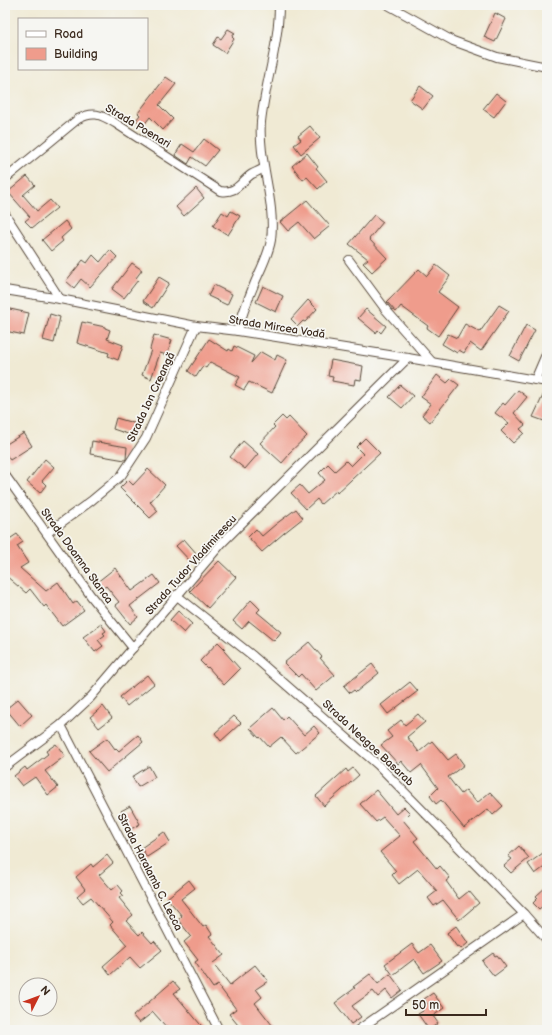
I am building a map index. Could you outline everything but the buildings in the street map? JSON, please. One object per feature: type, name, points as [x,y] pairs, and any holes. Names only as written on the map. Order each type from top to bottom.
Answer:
[{"type":"street","points":[[238,331],[242,314],[262,266],[270,242],[272,212],[264,168],[261,122],[276,39],[279,5]]},
{"type":"street","points":[[388,5],[453,41],[497,57],[547,67]]},
{"type":"street","name":"Strada Poenari","points":[[5,179],[78,120],[85,116],[95,114],[105,117],[115,123],[220,191],[227,192],[234,190],[252,174],[264,168]]},
{"type":"street","points":[[5,214],[60,299]]},
{"type":"street","points":[[349,260],[386,310],[432,362]]},
{"type":"street","name":"Strada Mircea Vodă","points":[[5,290],[60,299],[196,326],[238,331],[408,358],[547,382]]},
{"type":"street","name":"Strada Ion Creangă","points":[[47,534],[121,476],[146,438],[196,326]]},
{"type":"street","points":[[535,380],[547,352]]},
{"type":"street","name":"Strada Tudor Vladimirescu","points":[[5,767],[61,725],[91,697],[176,595],[222,543],[408,358]]},
{"type":"street","name":"Strada Doamna Stanca","points":[[5,475],[91,596],[133,648]]},
{"type":"street","name":"Strada Neagoe Basarab","points":[[176,595],[253,656],[378,765],[524,914],[547,940]]},
{"type":"street","name":"Strada Haralamb C. Lecca","points":[[61,725],[219,1030]]},
{"type":"street","points":[[358,1030],[524,914]]}]
